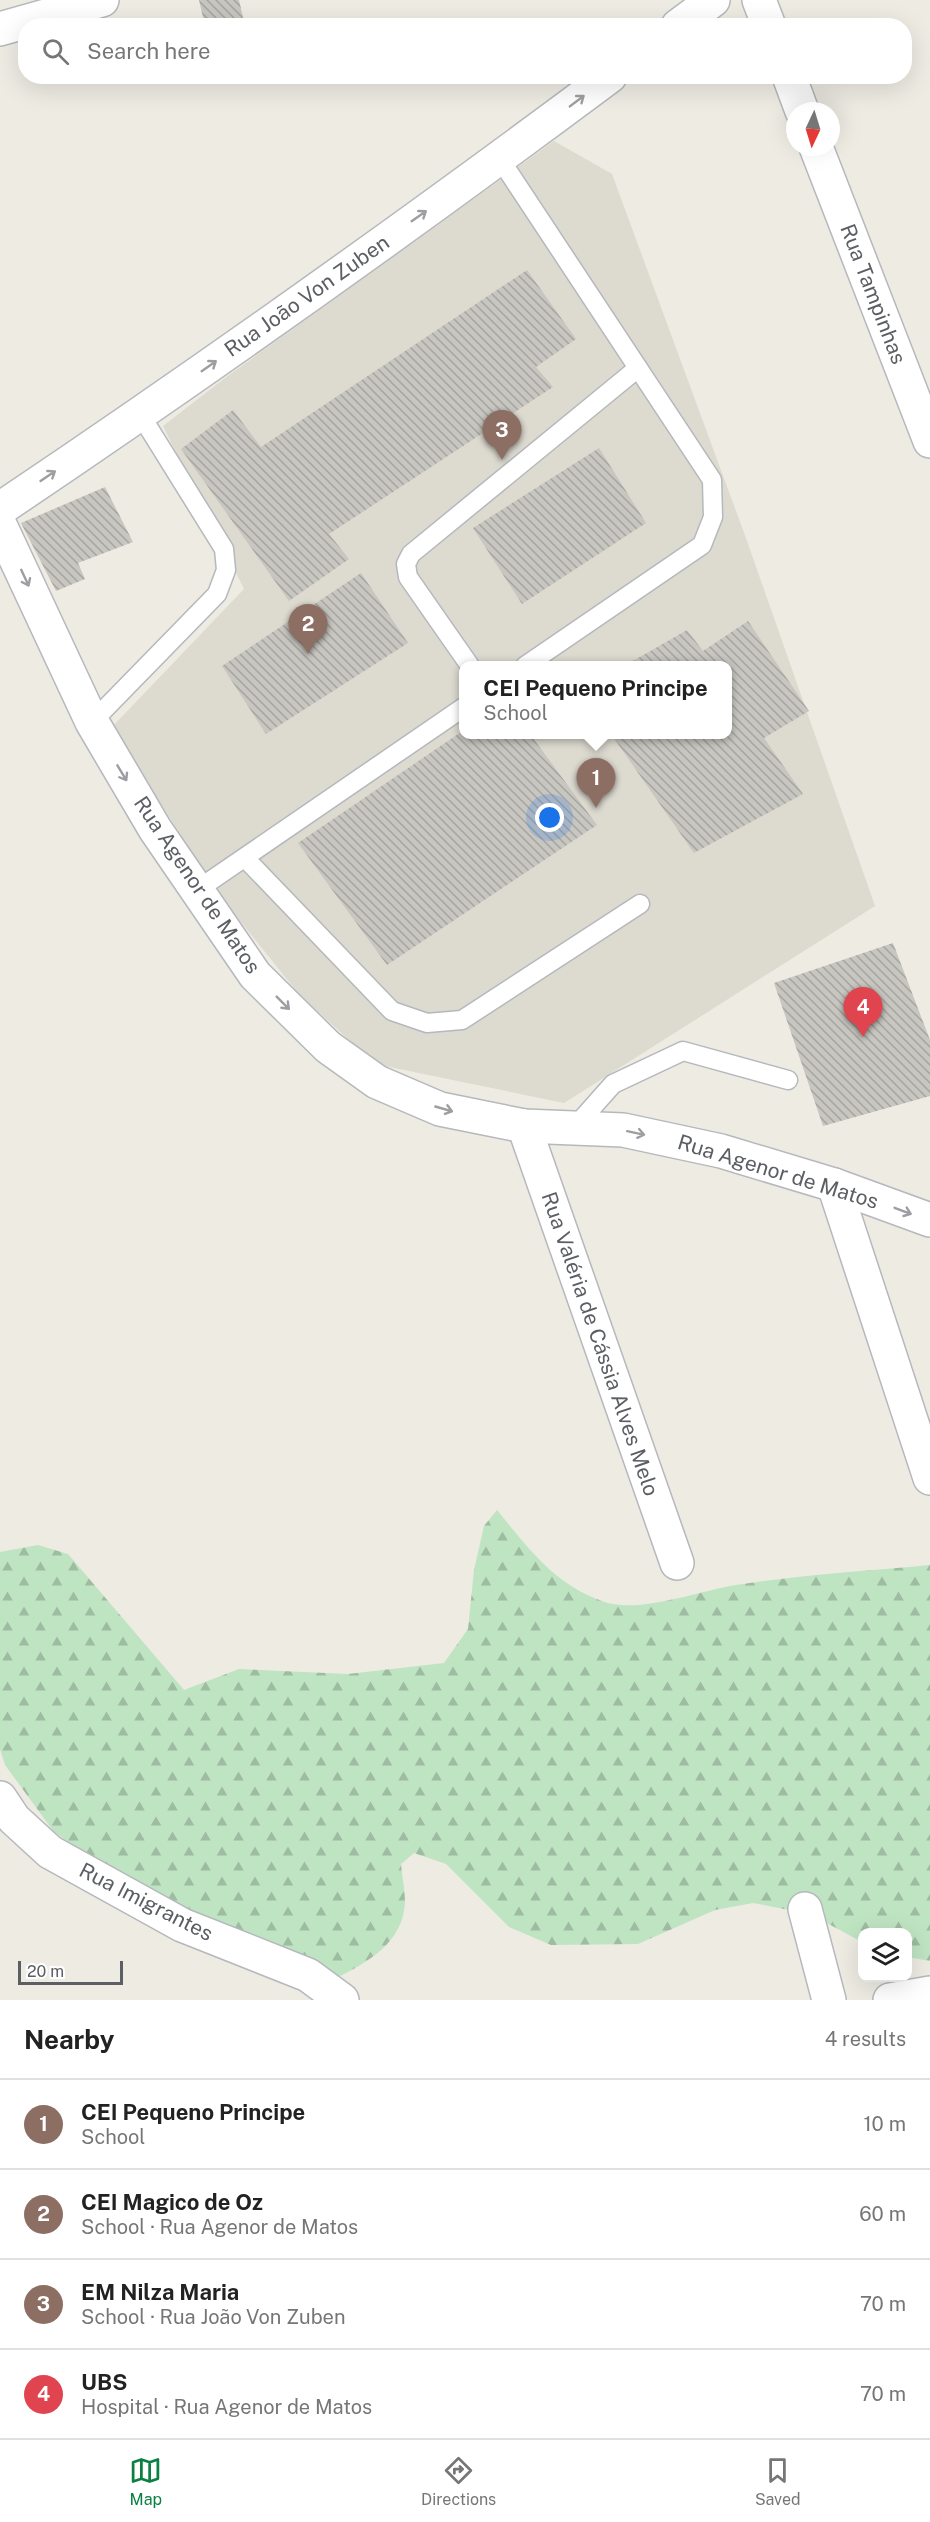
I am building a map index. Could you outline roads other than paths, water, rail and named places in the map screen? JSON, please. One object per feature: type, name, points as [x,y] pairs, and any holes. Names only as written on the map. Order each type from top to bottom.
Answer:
[{"type":"street","points":[[36,18],[102,0]]},
{"type":"street","points":[[688,18],[712,0]]},
{"type":"street","points":[[759,0],[766,18]]},
{"type":"street","points":[[0,28],[18,23]]},
{"type":"street","name":"Rua João Von Zuben","points":[[0,509],[140,414],[500,159],[599,84]]},
{"type":"street","points":[[792,84],[799,102]]},
{"type":"street","name":"Rua Tampinhas","points":[[819,156],[930,441]]},
{"type":"street","name":"Rua Agenor de Matos","points":[[0,525],[92,722],[155,829],[255,975],[328,1047],[377,1082],[440,1109],[524,1126],[623,1130],[721,1151],[834,1185],[930,1220]]},
{"type":"street","name":"Rua Valéria de Cássia Alves Melo","points":[[524,1126],[677,1563]]},
{"type":"street","points":[[834,1185],[930,1478]]},
{"type":"street","name":"Rua Imigrantes","points":[[0,1798],[14,1819],[50,1852],[182,1925],[308,1975],[342,2000]]},
{"type":"street","points":[[805,1909],[829,2000]]},
{"type":"street","points":[[890,2000],[930,1993]]},
{"type":"lane","points":[[500,159],[712,480],[713,517],[702,544],[532,661]]},
{"type":"lane","points":[[467,661],[408,577],[406,564],[411,554],[638,368]]},
{"type":"lane","points":[[92,722],[217,594],[226,570],[224,549],[140,414]]},
{"type":"lane","points":[[197,890],[459,710]]},
{"type":"lane","points":[[245,858],[392,1011],[427,1023],[462,1020],[640,904]]},
{"type":"lane","points":[[574,1128],[613,1084],[682,1052],[788,1080]]},
{"type":"place","name":"EM Nilza Maria","points":[[502,460]]},
{"type":"place","name":"CEI Magico de Oz","points":[[308,654]]},
{"type":"place","name":"CEI Pequeno Principe","points":[[596,808]]},
{"type":"place","name":"UBS","points":[[863,1037]]}]
